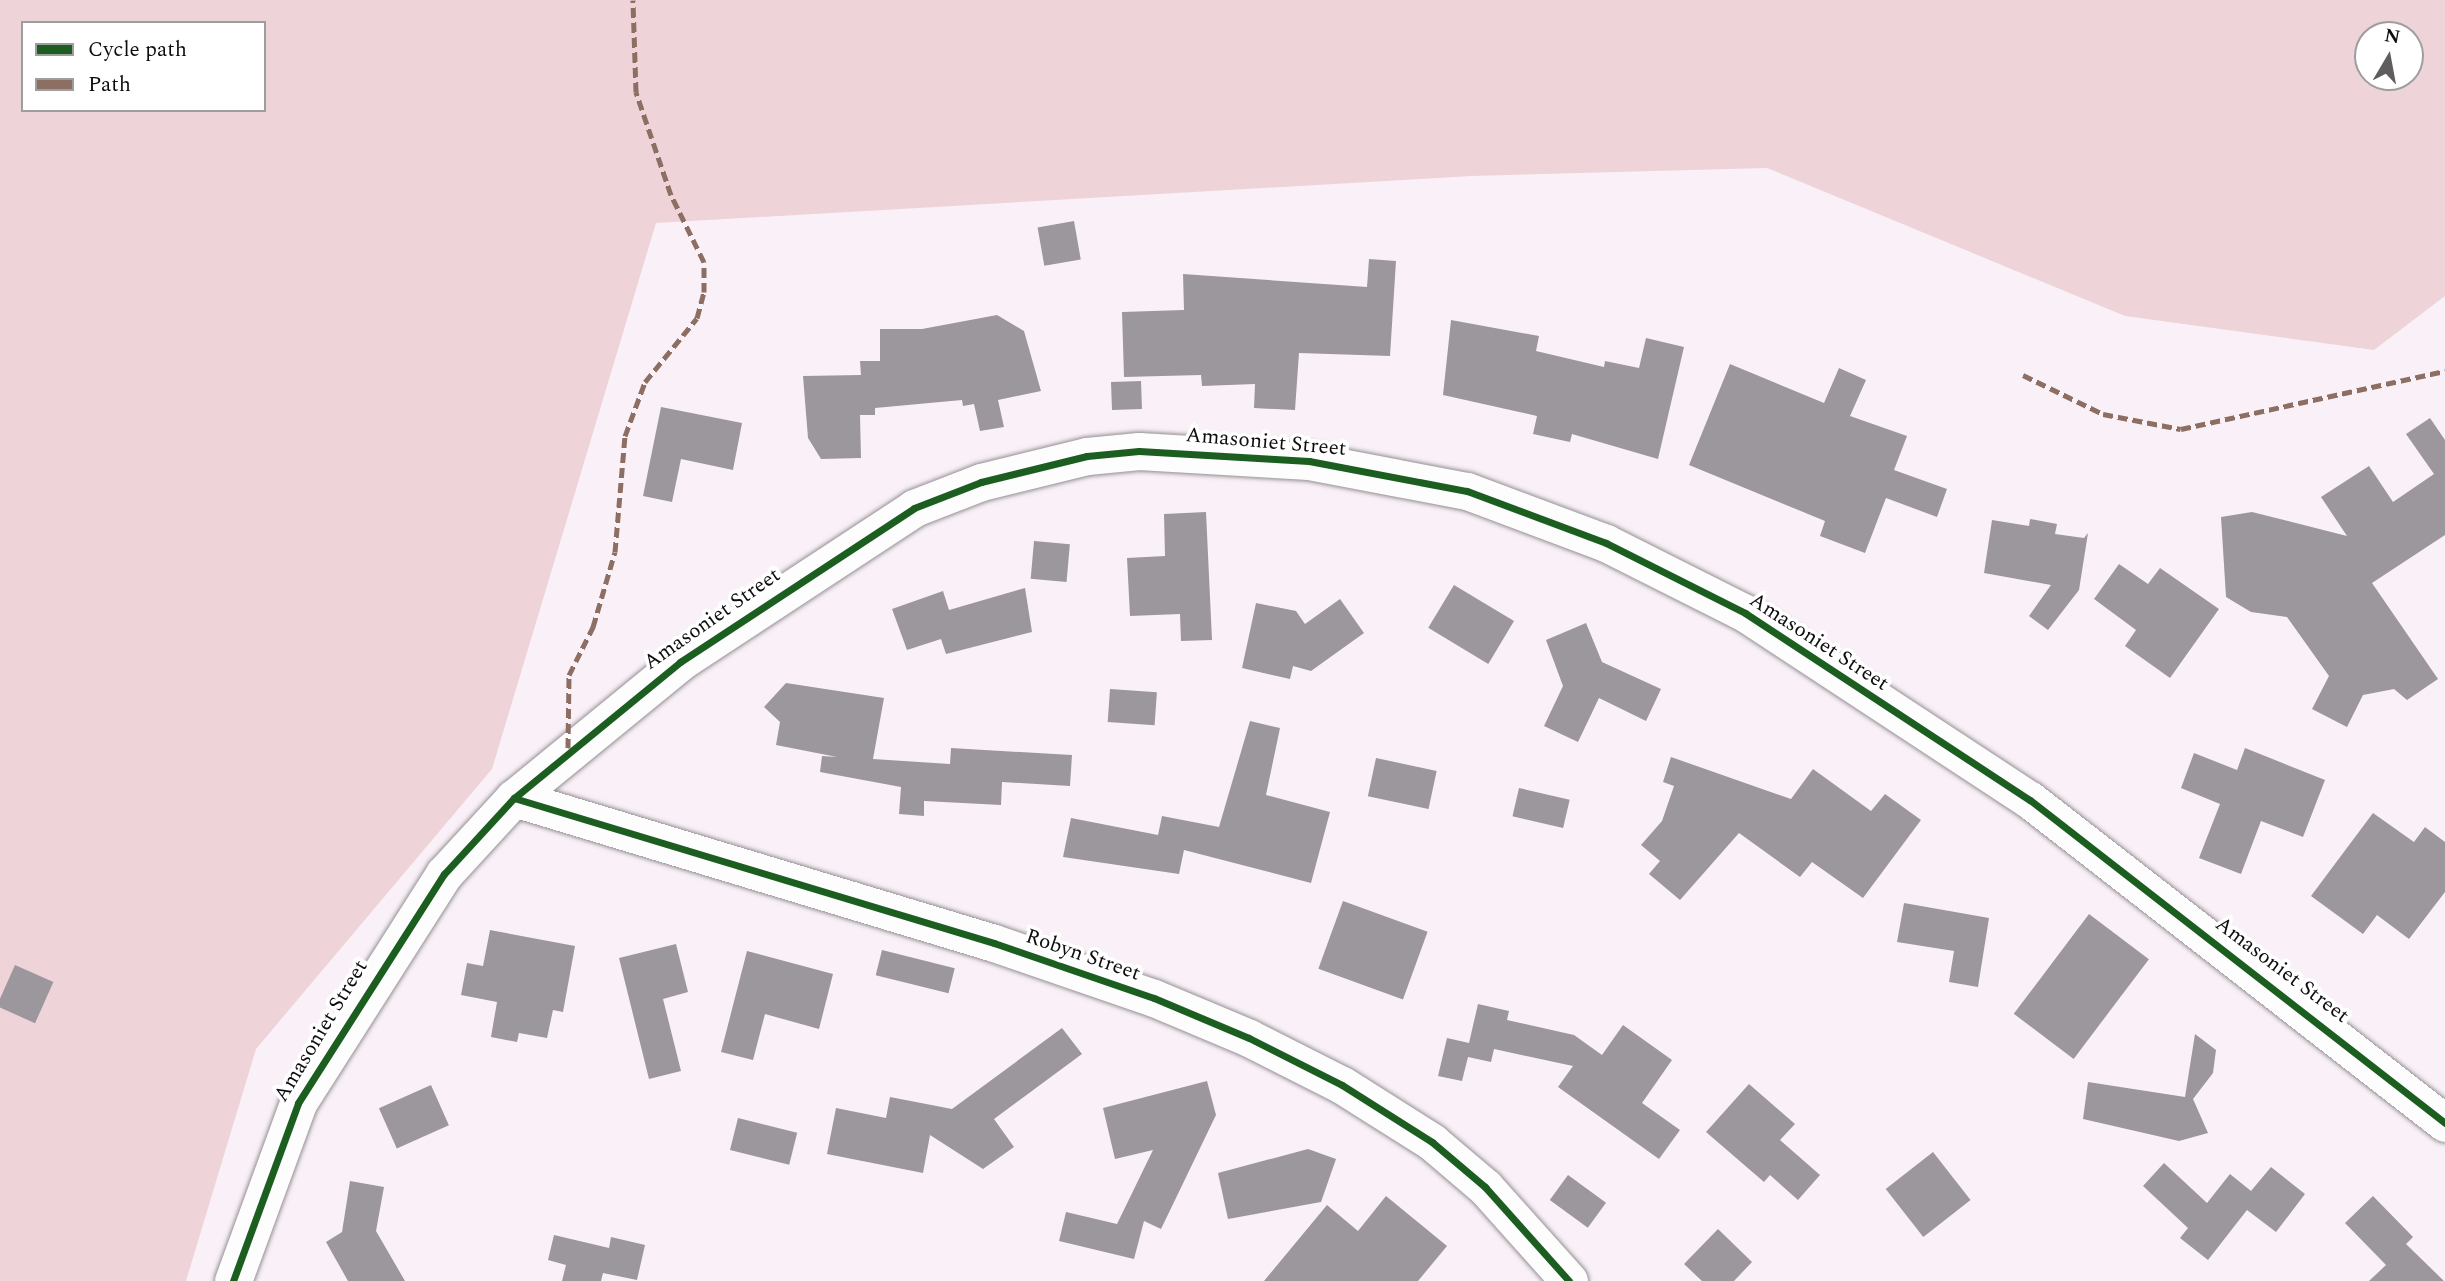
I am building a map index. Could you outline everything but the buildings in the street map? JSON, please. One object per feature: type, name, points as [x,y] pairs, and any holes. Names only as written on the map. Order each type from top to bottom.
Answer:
[{"type":"street","name":"Amasoniet Street","points":[[233,1281],[298,1103],[444,874],[514,798],[601,721],[754,609],[902,515],[981,482],[1087,456],[1139,451],[1219,451],[1389,472],[1467,491],[1606,543],[1745,613],[2030,800],[2445,1123]]},
{"type":"street","name":"Robyn Street","points":[[514,798],[994,943],[1154,998],[1249,1038],[1342,1085],[1432,1142],[1485,1187],[1569,1281]]},
{"type":"shaded area","points":[[0,0],[2445,0],[2445,296],[2374,350],[2125,316],[1767,168],[1472,176],[656,223],[492,769],[256,1049],[186,1281],[0,1281]]},
{"type":"marked path","points":[[568,748],[569,675],[593,627],[615,552],[625,436],[645,382],[697,318],[704,292],[704,262],[671,195],[636,92],[633,0]]},
{"type":"marked path","points":[[2023,375],[2103,414],[2181,429],[2445,371]]},
{"type":"cycle path","points":[[233,1281],[298,1103],[444,874],[514,798],[680,662],[914,508],[981,482],[1087,456],[1139,451],[1309,461],[1467,491],[1606,543],[1745,613],[2030,800],[2445,1123]]},
{"type":"cycle path","points":[[514,798],[994,943],[1154,998],[1249,1038],[1342,1085],[1432,1142],[1485,1187],[1569,1281]]}]
